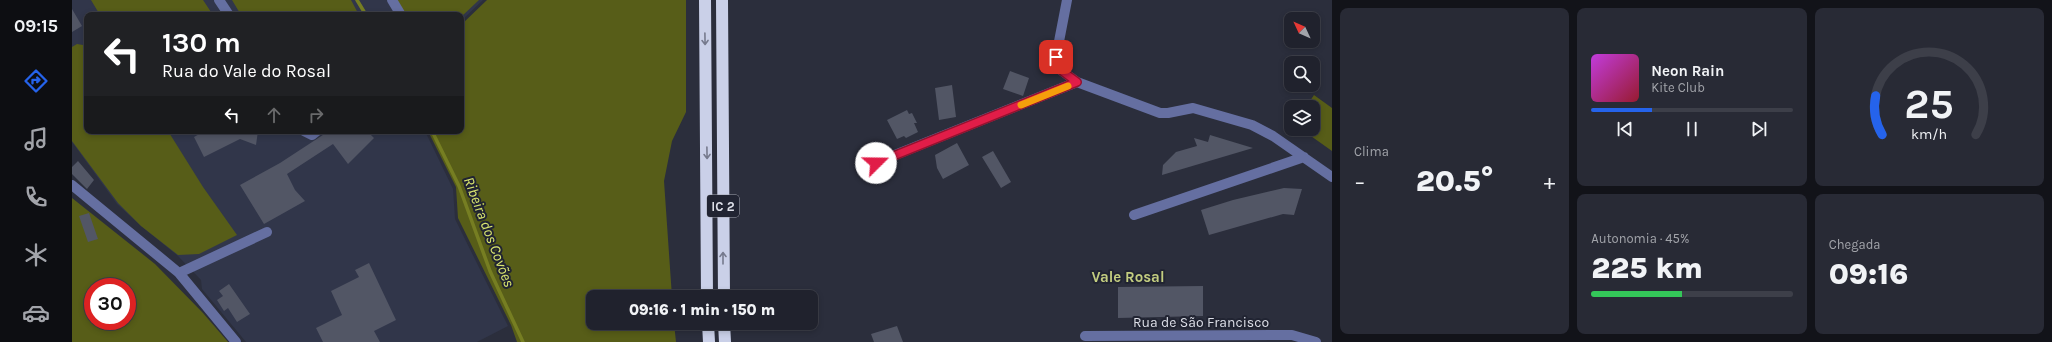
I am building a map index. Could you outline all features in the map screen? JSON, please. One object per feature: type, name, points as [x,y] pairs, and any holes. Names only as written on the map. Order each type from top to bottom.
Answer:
[{"type":"highway","name":"IC 2","points":[[705,0],[707,290]]},
{"type":"highway","name":"IC 2","points":[[722,0],[724,290]]},
{"type":"highway","points":[[708,330],[709,342]]},
{"type":"highway","points":[[724,330],[725,342]]},
{"type":"street","points":[[220,0],[227,12]]},
{"type":"street","points":[[392,0],[399,12]]},
{"type":"street","points":[[1067,0],[1056,57],[1058,68],[1077,82],[1160,113],[1193,108],[1252,125],[1304,157],[1332,177]]},
{"type":"street","points":[[876,163],[1077,82]]},
{"type":"street","points":[[1134,215],[1304,157]]},
{"type":"street","points":[[72,185],[179,273],[236,342]]},
{"type":"street","points":[[179,273],[267,232]]},
{"type":"street","name":"Rua de São Francisco","points":[[1085,336],[1292,336],[1316,342]]},
{"type":"shaded area","points":[[72,0],[483,0],[464,18],[464,12],[84,12],[84,134],[426,134],[453,189],[455,219],[508,326],[477,342],[246,342],[202,289],[201,280],[178,256],[117,204],[72,142]]},
{"type":"green space","points":[[91,0],[203,0],[211,12],[98,12]]},
{"type":"green space","points":[[232,0],[351,0],[357,12],[239,12]]},
{"type":"green space","points":[[397,0],[479,0],[464,14],[464,12],[404,12]]},
{"type":"green space","points":[[487,0],[686,0],[686,112],[672,141],[664,181],[672,290],[586,290],[586,330],[675,330],[676,342],[517,342],[511,325],[458,218],[456,187],[430,134],[464,134],[464,22]]},
{"type":"green space","points":[[77,44],[83,45],[84,44],[84,134],[170,134],[203,187],[237,235],[199,254],[178,255],[141,226],[118,203],[72,141],[72,47]]},
{"type":"green space","points":[[1314,95],[1332,108],[1332,151],[1311,136],[1320,136],[1320,100],[1311,100]]},
{"type":"green space","points":[[72,198],[155,264],[203,313],[228,342],[72,342]]},
{"type":"building","points":[[72,9],[82,26],[72,32]]},
{"type":"building","points":[[1010,71],[1029,78],[1023,96],[1003,89]]},
{"type":"building","points":[[952,85],[956,117],[939,120],[935,88]]},
{"type":"building","points":[[907,110],[909,114],[912,113],[917,123],[914,123],[918,132],[906,138],[904,136],[897,139],[887,120]]},
{"type":"building","points":[[200,134],[258,134],[256,145],[240,139],[204,157],[194,137]]},
{"type":"building","points":[[324,134],[370,134],[374,138],[348,164],[333,144],[287,174],[295,190],[305,201],[264,224],[240,185],[280,163]]},
{"type":"building","points":[[1210,135],[1253,148],[1162,175],[1163,165],[1176,152],[1197,146],[1194,138],[1208,142]]},
{"type":"building","points":[[957,143],[969,165],[943,179],[937,168],[935,155]]},
{"type":"building","points":[[993,151],[1011,182],[1001,188],[982,157]]},
{"type":"building","points":[[78,161],[94,180],[87,189],[72,174],[72,167]]},
{"type":"building","points":[[1284,188],[1302,189],[1294,215],[1283,214],[1209,235],[1201,210],[1233,200]]},
{"type":"building","points":[[89,213],[98,239],[88,242],[79,216]]},
{"type":"building","points":[[369,263],[396,320],[374,331],[380,342],[323,342],[316,328],[342,315],[331,291],[359,277],[355,270]]},
{"type":"building","points":[[229,284],[250,314],[237,322],[228,308],[224,311],[217,300],[223,296],[219,291]]},
{"type":"building","points":[[1203,286],[1203,316],[1118,318],[1118,287]]},
{"type":"building","points":[[897,326],[903,342],[874,342],[871,334]]},
{"type":"waterway","name":"Ribeira dos Covões","points":[[357,0],[364,12]]},
{"type":"waterway","name":"Ribeira dos Covões","points":[[433,134],[459,186],[490,271],[523,342]]},
{"type":"slow traffic","points":[[1021,105],[1068,86]]},
{"type":"district","name":"Vale Rosal","points":[[1128,277]]},
{"type":"route","points":[[876,163],[1077,82],[1058,68],[1056,57]]}]
